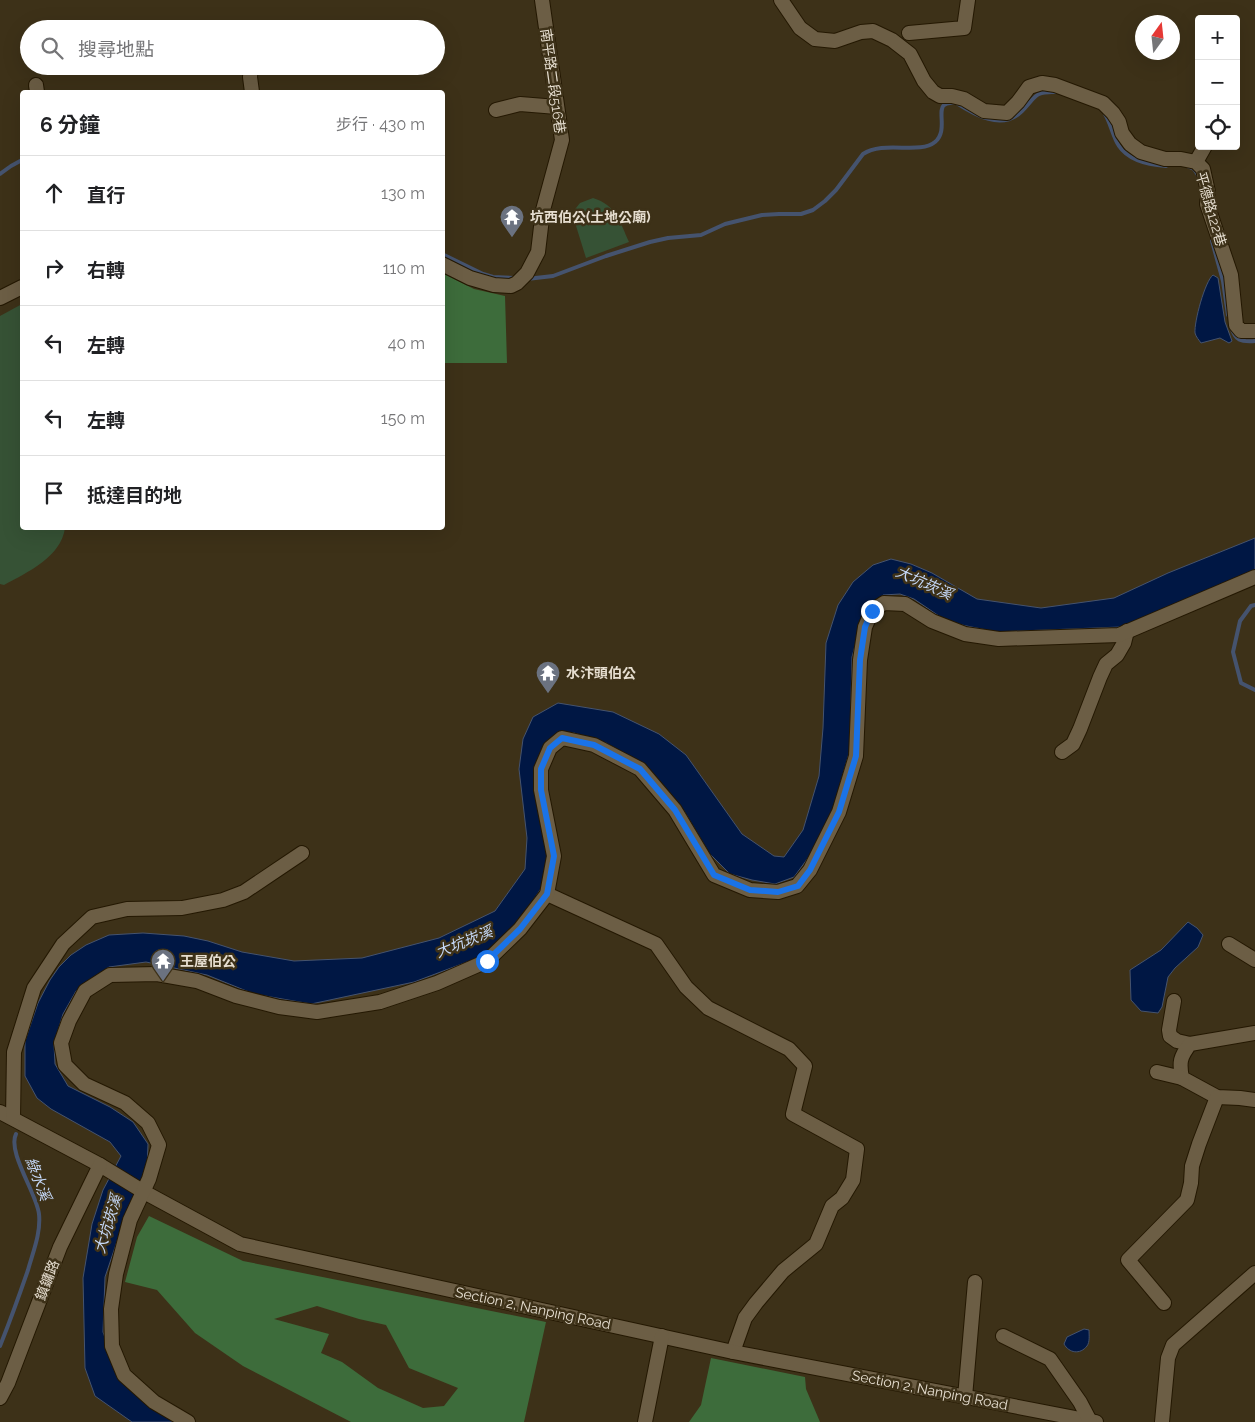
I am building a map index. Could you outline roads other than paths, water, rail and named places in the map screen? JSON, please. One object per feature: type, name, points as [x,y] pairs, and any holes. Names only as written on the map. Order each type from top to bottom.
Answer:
[{"type":"street","name":"南平路二段516巷","points":[[445,266],[470,278],[494,285],[511,286],[522,278],[538,252],[543,210],[562,140],[542,0]]},
{"type":"street","name":"平德路122巷","points":[[781,0],[800,28],[815,39],[836,41],[861,32],[873,32],[892,40],[910,54],[924,81],[933,92],[940,96],[964,99],[984,111],[1007,112],[1018,102],[1029,87],[1042,82],[1055,85],[1102,104],[1113,112],[1119,122],[1122,133],[1130,144],[1142,152],[1165,158],[1196,162],[1203,169],[1208,192],[1207,204],[1232,276],[1236,325],[1242,331],[1255,331]]},
{"type":"street","points":[[909,33],[964,28],[968,0]]},
{"type":"street","points":[[250,75],[252,90]]},
{"type":"street","points":[[496,110],[520,104],[557,106]]},
{"type":"street","points":[[1196,162],[1203,150]]},
{"type":"street","points":[[0,298],[20,288]]},
{"type":"street","points":[[188,1422],[154,1402],[124,1375],[112,1346],[111,1309],[116,1274],[130,1220],[149,1179],[159,1145],[148,1123],[125,1103],[84,1084],[65,1065],[61,1042],[69,1021],[85,991],[110,975],[157,974],[197,981],[236,996],[279,1007],[317,1012],[380,1002],[437,983],[487,961],[520,929],[547,894],[554,856],[541,790],[541,769],[550,748],[562,738],[594,745],[640,769],[675,810],[714,875],[750,890],[778,892],[798,886],[810,870],[839,812],[856,756],[860,660],[865,627],[872,611],[884,603],[905,604],[932,621],[966,634],[999,639],[1119,634],[1255,577]]},
{"type":"street","points":[[1062,752],[1073,744],[1106,664],[1118,655],[1127,631]]},
{"type":"street","points":[[13,1118],[14,1052],[34,988],[63,944],[92,917],[127,909],[182,908],[222,900],[244,892],[302,853]]},
{"type":"street","points":[[547,894],[656,944],[686,987],[708,1008],[789,1049],[806,1066],[793,1114],[857,1149],[852,1180],[842,1198],[832,1206],[816,1244],[783,1271],[756,1303],[746,1318],[734,1352]]},
{"type":"street","points":[[1228,944],[1255,960]]},
{"type":"street","points":[[1174,1001],[1168,1030],[1170,1036],[1177,1041],[1190,1044],[1255,1033]]},
{"type":"street","points":[[1182,1078],[1180,1067],[1182,1054],[1190,1044]]},
{"type":"street","points":[[1157,1072],[1182,1078],[1217,1097],[1255,1100]]},
{"type":"street","points":[[1164,1303],[1128,1260],[1187,1200],[1194,1159],[1217,1097]]},
{"type":"street","name":"Section 2, Nanping Road","points":[[0,1112],[240,1244],[734,1352],[1093,1421]]},
{"type":"street","name":"鎮鏞路","points":[[0,1398],[8,1382],[60,1247],[104,1168]]},
{"type":"street","points":[[1162,1422],[1168,1358],[1173,1345],[1255,1273]]},
{"type":"street","points":[[965,1397],[975,1282]]},
{"type":"street","points":[[645,1422],[662,1336]]},
{"type":"street","points":[[1003,1336],[1050,1359],[1093,1421]]},
{"type":"water","points":[[1213,275],[1218,278],[1225,322],[1232,341],[1229,343],[1220,338],[1201,343],[1195,333],[1201,302]]},
{"type":"water","name":"大坑崁溪","points":[[1255,538],[1255,571],[1120,627],[996,632],[962,625],[942,618],[914,599],[900,594],[883,595],[864,613],[852,657],[850,750],[834,806],[819,843],[794,877],[775,884],[730,874],[709,853],[684,811],[645,765],[606,743],[574,733],[554,736],[542,751],[548,856],[544,884],[517,925],[483,956],[414,982],[311,1004],[254,994],[207,975],[146,962],[109,967],[76,991],[63,1014],[54,1044],[55,1064],[68,1086],[110,1107],[133,1122],[148,1144],[147,1171],[127,1212],[105,1277],[103,1332],[120,1380],[173,1422],[132,1422],[95,1396],[85,1368],[83,1278],[92,1224],[103,1190],[121,1156],[110,1142],[51,1109],[37,1098],[25,1076],[25,1041],[38,1003],[50,980],[71,955],[86,945],[109,935],[143,933],[184,936],[208,941],[242,952],[294,961],[362,958],[439,938],[495,911],[525,869],[527,838],[519,769],[523,739],[533,717],[558,703],[613,712],[659,734],[686,755],[742,834],[774,856],[784,857],[803,830],[819,776],[826,643],[838,605],[853,582],[873,565],[891,559],[911,564],[932,573],[977,599],[1041,608],[1114,598],[1168,573]]},
{"type":"water","points":[[1188,922],[1203,935],[1198,947],[1168,977],[1162,1007],[1158,1013],[1141,1011],[1131,1000],[1130,970],[1161,950]]},
{"type":"water","points":[[1084,1329],[1089,1330],[1089,1340],[1084,1349],[1075,1352],[1066,1347],[1064,1344],[1067,1337]]},
{"type":"waterway","points":[[527,279],[553,276],[650,242],[668,238],[701,235],[725,224],[762,215],[801,214],[813,210],[836,190],[863,154],[881,148],[911,148],[928,146],[935,142],[941,132],[941,112],[945,104],[955,102],[980,116],[989,119],[1006,120],[1022,111],[1039,94],[1056,92]]},
{"type":"waterway","points":[[1105,114],[1123,151],[1134,159],[1153,165],[1166,166]]},
{"type":"waterway","points":[[0,174],[20,161]]},
{"type":"waterway","points":[[1187,166],[1194,169],[1200,178]]},
{"type":"waterway","points":[[1212,241],[1223,281],[1228,315]]},
{"type":"waterway","points":[[445,255],[483,274],[493,277],[515,278]]},
{"type":"waterway","points":[[1231,326],[1234,335],[1239,340],[1255,341]]},
{"type":"waterway","points":[[1255,605],[1251,606],[1240,621],[1233,652],[1241,683],[1255,690]]},
{"type":"waterway","name":"綠水溪","points":[[0,1346],[28,1270],[39,1228],[37,1206],[16,1151],[14,1142],[16,1134]]},
{"type":"place","name":"坑西伯公(土地公廟)","points":[[512,238]]},
{"type":"place","name":"水汴頭伯公","points":[[548,694]]},
{"type":"place","name":"王屋伯公","points":[[163,982]]}]
